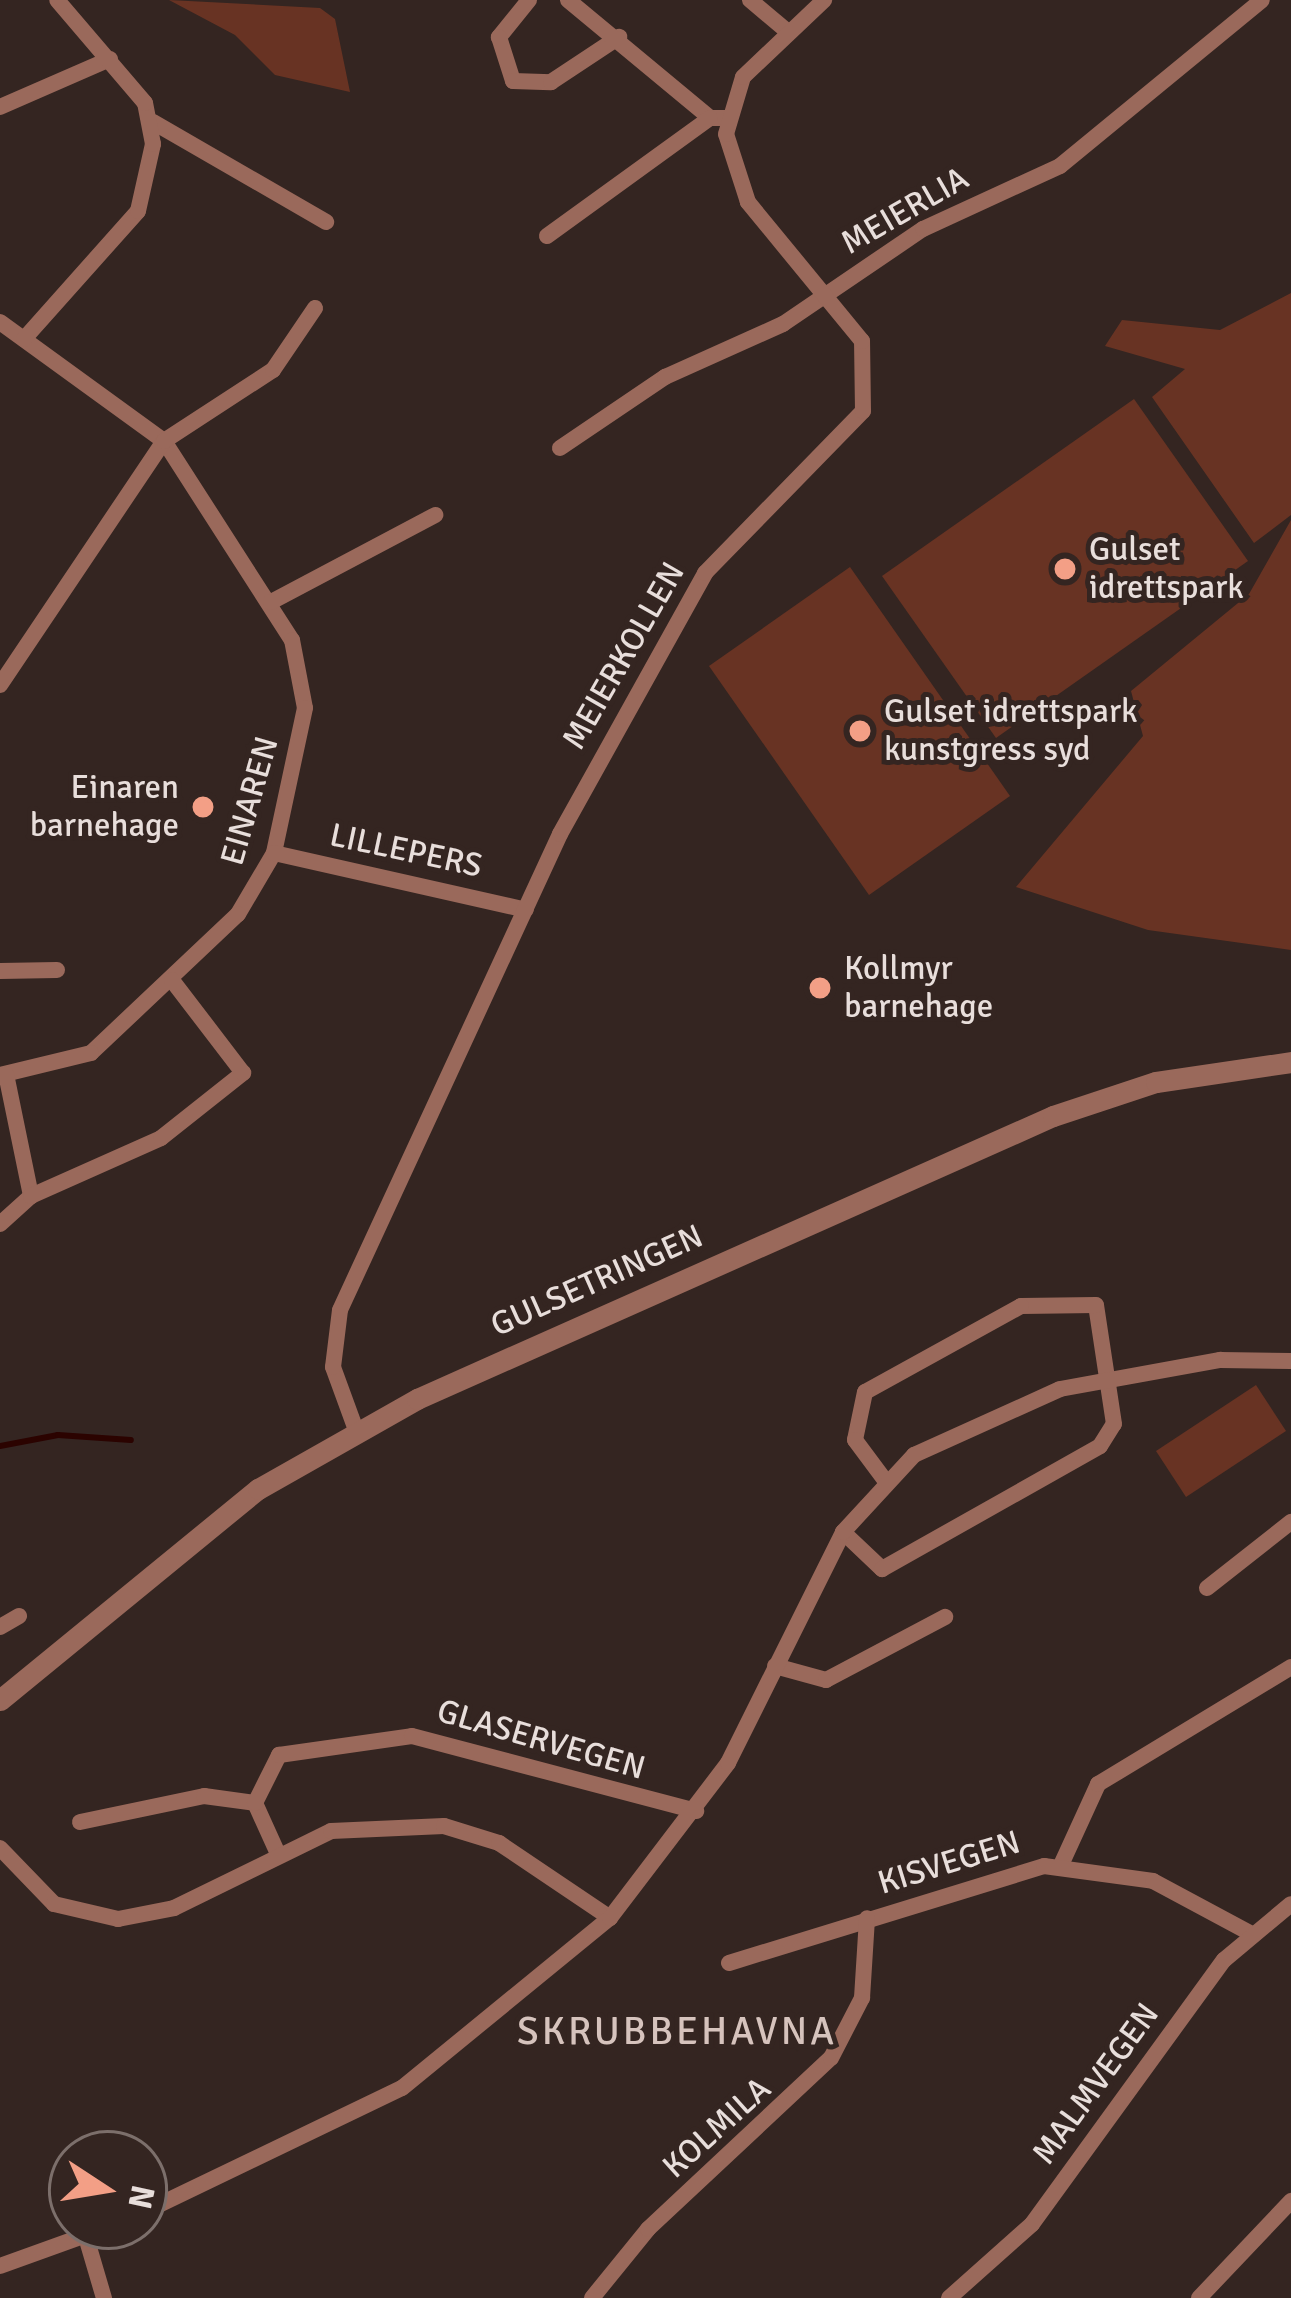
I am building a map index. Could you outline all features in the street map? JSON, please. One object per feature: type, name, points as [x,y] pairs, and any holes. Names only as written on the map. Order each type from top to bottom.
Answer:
[{"type":"street","points":[[57,0],[110,59],[153,122],[326,222]]},
{"type":"street","points":[[529,0],[498,47],[521,85],[551,82],[619,38]]},
{"type":"street","points":[[568,0],[718,118]]},
{"type":"street","points":[[750,0],[788,32]]},
{"type":"street","points":[[547,236],[718,118],[743,77],[824,0]]},
{"type":"street","name":"MEIERLIA","points":[[560,448],[665,377],[826,293],[922,229],[1076,156],[1262,0]]},
{"type":"street","points":[[0,107],[110,59]]},
{"type":"street","name":"MEIERKOLLEN","points":[[356,1430],[333,1367],[340,1310],[526,910],[704,573],[863,411],[868,358],[826,293],[748,202],[718,118]]},
{"type":"street","points":[[24,340],[138,211],[153,122]]},
{"type":"street","points":[[0,685],[164,441],[273,370],[315,308]]},
{"type":"street","points":[[0,322],[164,441]]},
{"type":"street","name":"EINAREN","points":[[3,1074],[91,1053],[238,914],[274,853],[305,708],[301,664],[271,602],[164,441]]},
{"type":"street","points":[[271,602],[435,515]]},
{"type":"street","name":"LILLEPERS","points":[[274,853],[526,910]]},
{"type":"street","points":[[0,971],[57,970]]},
{"type":"street","points":[[0,1225],[31,1196],[161,1138],[243,1073],[172,980]]},
{"type":"street","name":"GULSETRINGEN","points":[[0,1700],[258,1489],[356,1430],[1053,1116],[1156,1082],[1291,1062]]},
{"type":"street","points":[[3,1074],[31,1196]]},
{"type":"street","points":[[844,1532],[882,1569],[1100,1446],[1114,1424],[1096,1305],[1021,1306],[865,1392],[855,1440],[884,1479]]},
{"type":"street","points":[[168,2200],[402,2088],[610,1918],[696,1811],[844,1532],[884,1479],[995,1410],[1108,1378],[1291,1361]]},
{"type":"street","points":[[1207,1588],[1291,1522]]},
{"type":"street","points":[[0,1627],[19,1616]]},
{"type":"street","points":[[775,1666],[826,1679],[945,1618]]},
{"type":"street","points":[[1060,1865],[1098,1784],[1291,1666]]},
{"type":"street","name":"GLASERVEGEN","points":[[255,1802],[279,1755],[412,1736],[696,1811]]},
{"type":"street","points":[[80,1822],[204,1796],[255,1802],[278,1854]]},
{"type":"street","points":[[0,1848],[54,1904],[118,1919],[173,1908],[278,1854],[354,1826],[444,1826],[514,1851],[610,1918]]},
{"type":"street","name":"KISVEGEN","points":[[729,1963],[867,1918],[1060,1865],[1154,1881],[1250,1933]]},
{"type":"street","name":"MALMVEGEN","points":[[949,2298],[1032,2224],[1250,1933],[1291,1904]]},
{"type":"street","name":"KOLMILA","points":[[592,2298],[648,2229],[831,2058],[862,1998],[867,1918]]},
{"type":"street","points":[[1198,2298],[1291,2201]]},
{"type":"street","points":[[0,2266],[48,2250]]},
{"type":"street","points":[[90,2250],[104,2298]]},
{"type":"shaded area","points":[[169,0],[320,8],[335,19],[350,92],[275,75],[235,35]]},
{"type":"shaded area","points":[[1291,293],[1291,515],[1254,543],[1152,397],[1185,369],[1105,346],[1122,320],[1220,330]]},
{"type":"shaded area","name":"Gulset idrettspark","points":[[1134,399],[1248,561],[996,738],[882,576]]},
{"type":"shaded area","points":[[1291,520],[1291,950],[1148,930],[1016,887],[1143,736],[1131,691],[1249,594]]},
{"type":"shaded area","name":"Gulset idrettspark kunstgress syd","points":[[850,567],[1010,796],[869,895],[709,666]]},
{"type":"shaded area","points":[[1256,1385],[1286,1431],[1186,1497],[1156,1451]]},
{"type":"waterway","points":[[0,1446],[58,1435],[131,1440]]},
{"type":"place","name":"Gulset idrettspark","points":[[1065,569]]},
{"type":"place","name":"Gulset idrettspark kunstgress syd","points":[[860,731]]},
{"type":"place","name":"Einaren barnehage","points":[[203,807]]},
{"type":"place","name":"Kollmyr barnehage","points":[[820,988]]},
{"type":"district","name":"SKRUBBEHAVNA","points":[[677,2031]]}]
